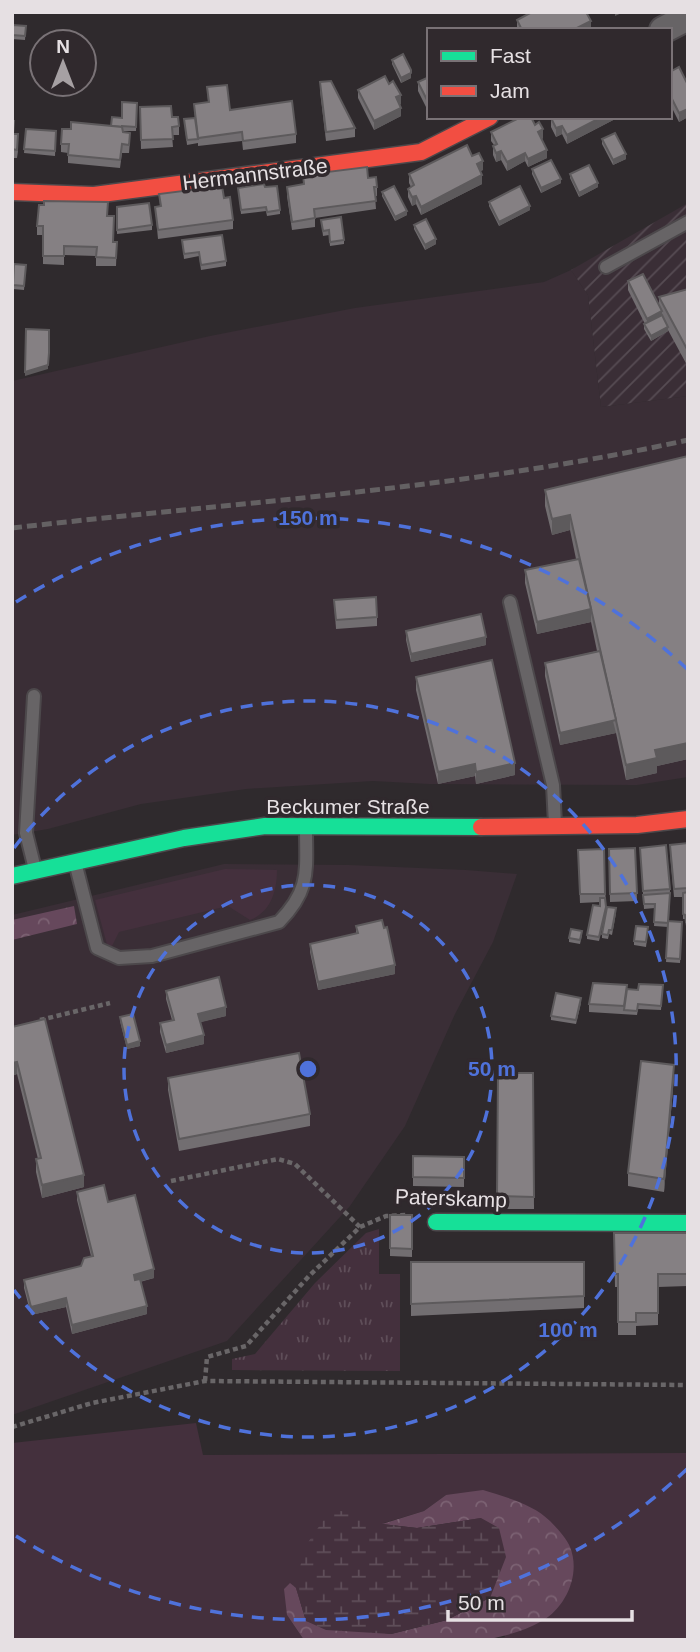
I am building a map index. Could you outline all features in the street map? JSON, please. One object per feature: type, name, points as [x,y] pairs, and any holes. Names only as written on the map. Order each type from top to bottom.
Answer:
[{"type":"street","name":"Hermannstraße","points":[[12,192],[94,195],[421,152],[486,119]]},
{"type":"street","name":"Beckumer Straße","points":[[12,876],[229,830],[265,826],[556,827],[637,825],[688,819]]},
{"type":"street","name":"Paterskamp","points":[[436,1222],[688,1223]]},
{"type":"lane","points":[[606,267],[688,222]]},
{"type":"lane","points":[[510,602],[553,785],[556,827]]},
{"type":"lane","points":[[34,696],[26,833],[36,871]]},
{"type":"lane","points":[[75,862],[97,948],[119,958],[152,956],[279,922],[295,906],[306,882],[306,826]]},
{"type":"path","points":[[37,1021],[110,1003]]},
{"type":"path","points":[[171,1181],[278,1159],[295,1164],[360,1227]]},
{"type":"path","name":"Paterskamp","points":[[205,1381],[207,1357],[246,1346],[309,1276],[360,1227],[386,1216],[409,1215],[436,1222]]},
{"type":"path","points":[[12,1427],[92,1403],[205,1381],[688,1385]]},
{"type":"shaded area","points":[[688,203],[688,396],[601,407],[588,295],[571,270]]},
{"type":"shaded area","points":[[571,270],[588,295],[601,407],[688,396],[688,777],[637,785],[429,784],[373,781],[246,789],[141,804],[48,829],[12,835],[12,381],[210,336],[355,308],[544,282]]},
{"type":"shaded area","points":[[224,864],[349,865],[517,874],[493,942],[455,1014],[405,1126],[350,1206],[227,1341],[12,1415],[12,915]]},
{"type":"green space","points":[[225,869],[277,870],[276,886],[263,912],[250,920],[228,906],[119,932],[109,952],[95,900]]},
{"type":"green space","points":[[74,906],[77,924],[12,940],[12,920]]},
{"type":"green space","points":[[379,1229],[379,1274],[400,1274],[400,1371],[232,1370],[232,1359],[255,1354],[315,1283],[366,1233]]},
{"type":"green space","points":[[196,1423],[203,1455],[688,1453],[688,1640],[481,1640],[505,1637],[446,1495],[424,1511],[384,1523],[287,1615],[304,1640],[12,1640],[12,1443]]},
{"type":"green space","points":[[483,1490],[518,1502],[543,1515],[569,1544],[574,1568],[572,1579],[564,1599],[551,1615],[520,1631],[481,1640],[304,1640],[287,1615],[284,1589],[290,1583],[296,1588],[306,1621],[391,1634],[447,1620],[490,1597],[481,1518],[417,1528],[382,1524],[424,1511],[446,1495]]},
{"type":"green space","points":[[340,1511],[357,1513],[382,1524],[417,1528],[481,1518],[499,1528],[506,1557],[490,1598],[447,1620],[391,1634],[326,1630],[306,1621],[296,1588],[304,1548],[327,1515]]},
{"type":"building","points":[[532,12],[586,12],[591,21],[577,28],[521,28],[517,20]]},
{"type":"building","points":[[12,25],[26,26],[25,36],[12,35]]},
{"type":"building","points":[[403,54],[411,73],[401,78],[392,60]]},
{"type":"building","points":[[679,67],[688,85],[688,109],[679,113],[672,99],[672,71]]},
{"type":"building","points":[[385,76],[389,84],[393,81],[401,95],[396,97],[401,108],[374,121],[358,90]]},
{"type":"building","points":[[427,78],[427,100],[418,82]]},
{"type":"building","points":[[331,81],[355,128],[326,132],[320,82]]},
{"type":"building","points":[[227,85],[230,110],[292,101],[296,134],[243,141],[242,132],[198,138],[194,104],[209,102],[207,87]]},
{"type":"building","points":[[122,102],[137,103],[136,127],[111,126],[112,117],[122,118]]},
{"type":"building","points":[[171,106],[172,117],[178,117],[179,126],[172,127],[173,139],[141,140],[140,107]]},
{"type":"building","points":[[195,118],[198,139],[187,140],[184,119]]},
{"type":"building","points":[[517,119],[532,119],[535,125],[539,122],[543,129],[538,132],[547,150],[528,159],[525,153],[507,162],[501,151],[496,153],[493,146],[497,144],[491,132]]},
{"type":"building","points":[[552,119],[598,119],[567,135],[562,126],[556,128]]},
{"type":"building","points":[[12,121],[13,134],[18,134],[17,150],[12,149]]},
{"type":"building","points":[[71,122],[122,127],[123,132],[130,133],[129,145],[122,144],[120,160],[68,155],[69,144],[61,144],[62,129],[71,129]]},
{"type":"building","points":[[26,129],[56,131],[55,151],[24,149]]},
{"type":"building","points":[[615,133],[626,154],[613,160],[602,139]]},
{"type":"building","points":[[467,145],[472,156],[479,153],[483,161],[477,164],[482,175],[421,207],[416,196],[412,197],[408,189],[414,185],[409,174]]},
{"type":"building","points":[[551,160],[561,179],[541,188],[532,169]]},
{"type":"building","points":[[589,165],[598,183],[579,193],[570,174]]},
{"type":"building","points":[[367,167],[368,178],[376,177],[376,201],[314,209],[315,218],[292,222],[287,187],[304,184],[303,175]]},
{"type":"building","points":[[264,184],[265,187],[277,186],[280,210],[267,212],[266,207],[241,210],[238,188]]},
{"type":"building","points":[[222,186],[224,198],[230,197],[233,220],[158,230],[155,207],[161,206],[159,194]]},
{"type":"building","points":[[394,186],[407,211],[395,217],[382,192]]},
{"type":"building","points":[[520,186],[530,206],[499,222],[489,202]]},
{"type":"building","points":[[44,201],[108,202],[107,216],[114,216],[113,242],[117,242],[116,258],[96,257],[97,247],[64,246],[64,256],[43,256],[43,226],[37,226],[39,205],[44,205]]},
{"type":"building","points":[[149,203],[152,225],[117,230],[117,207]]},
{"type":"building","points":[[341,217],[344,240],[330,242],[329,230],[323,231],[321,220]]},
{"type":"building","points":[[426,219],[436,239],[425,245],[414,225]]},
{"type":"building","points":[[222,235],[226,261],[201,265],[199,252],[184,254],[182,240]]},
{"type":"building","points":[[14,264],[26,265],[24,286],[13,285]]},
{"type":"building","points":[[643,274],[662,311],[647,319],[628,281]]},
{"type":"building","points":[[688,289],[688,351],[659,297]]},
{"type":"building","points":[[662,315],[668,327],[651,336],[644,324]]},
{"type":"building","points":[[26,329],[49,330],[49,353],[48,365],[25,372]]},
{"type":"building","points":[[688,456],[688,743],[655,750],[657,758],[626,765],[570,515],[552,519],[545,490]]},
{"type":"building","points":[[579,559],[591,609],[537,622],[525,570]]},
{"type":"building","points":[[376,597],[377,617],[336,620],[334,600]]},
{"type":"building","points":[[481,614],[486,637],[411,654],[406,631]]},
{"type":"building","points":[[600,651],[616,720],[560,733],[545,663]]},
{"type":"building","points":[[492,660],[515,763],[476,772],[475,764],[438,772],[416,677]]},
{"type":"building","points":[[688,843],[688,888],[674,889],[670,845]]},
{"type":"building","points":[[666,845],[670,889],[643,891],[640,848]]},
{"type":"building","points":[[635,848],[637,893],[610,894],[609,849]]},
{"type":"building","points":[[604,849],[605,894],[580,894],[578,850]]},
{"type":"building","points":[[688,892],[686,922],[683,914],[683,893]]},
{"type":"building","points":[[670,893],[668,921],[682,922],[680,959],[666,958],[668,923],[654,922],[655,904],[644,904],[643,895]]},
{"type":"building","points":[[600,898],[605,898],[606,907],[599,937],[587,935],[593,905],[600,906]]},
{"type":"building","points":[[607,907],[616,908],[612,930],[609,930],[608,935],[602,934]]},
{"type":"building","points":[[382,920],[384,928],[387,927],[395,965],[318,982],[310,944],[358,933],[356,926]]},
{"type":"building","points":[[636,926],[648,927],[646,942],[634,941]]},
{"type":"building","points":[[571,929],[582,931],[580,940],[569,938]]},
{"type":"building","points":[[219,977],[226,1007],[198,1014],[204,1035],[166,1045],[160,1023],[174,1020],[166,991]]},
{"type":"building","points":[[593,983],[627,985],[624,1006],[589,1004]]},
{"type":"building","points":[[639,984],[663,985],[661,1006],[638,1004],[637,1011],[624,1010],[627,989],[638,990]]},
{"type":"building","points":[[556,993],[581,998],[576,1020],[551,1016]]},
{"type":"building","points":[[133,1014],[140,1041],[127,1045],[120,1017]]},
{"type":"building","points":[[45,1019],[84,1175],[42,1185],[36,1159],[41,1158],[17,1062],[12,1063],[12,1027]]},
{"type":"building","points":[[299,1053],[310,1114],[179,1139],[168,1078]]},
{"type":"building","points":[[641,1061],[674,1065],[664,1179],[628,1173]]},
{"type":"building","points":[[498,1073],[533,1073],[534,1197],[497,1196]]},
{"type":"building","points":[[413,1156],[464,1157],[464,1178],[413,1177]]},
{"type":"building","points":[[104,1185],[108,1202],[135,1195],[154,1269],[134,1275],[135,1280],[140,1279],[147,1306],[72,1325],[66,1298],[31,1307],[24,1280],[81,1266],[84,1258],[93,1256],[77,1192]]},
{"type":"building","points":[[390,1215],[412,1215],[412,1249],[390,1248]]},
{"type":"building","points":[[614,1233],[688,1233],[688,1274],[658,1274],[658,1313],[636,1313],[636,1322],[618,1322],[618,1274],[615,1274]]},
{"type":"building","points":[[411,1262],[584,1262],[584,1296],[411,1304]]},
{"type":"railway","points":[[12,528],[436,483],[604,457],[688,440]]},
{"type":"traffic: fast","points":[[12,876],[184,838],[265,826],[481,827]]},
{"type":"traffic: fast","points":[[436,1222],[688,1223]]},
{"type":"traffic: jam","points":[[12,192],[94,195],[421,152],[486,119]]},
{"type":"traffic: jam","points":[[481,827],[637,825],[688,819]]}]
